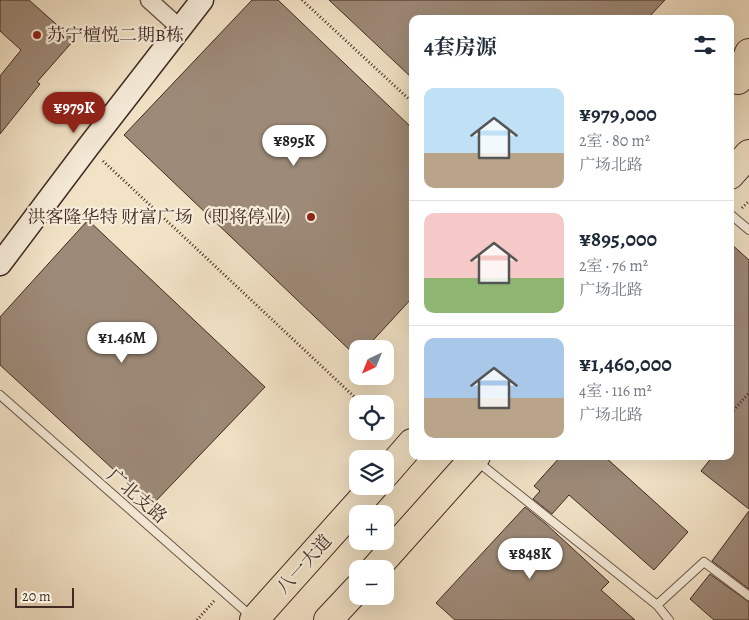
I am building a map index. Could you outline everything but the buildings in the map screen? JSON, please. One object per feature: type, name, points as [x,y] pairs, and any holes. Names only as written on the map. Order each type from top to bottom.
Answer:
[{"type":"highway","points":[[739,79],[749,53]]},
{"type":"highway","points":[[734,171],[749,154]]},
{"type":"highway","points":[[394,464],[409,446]]},
{"type":"highway","points":[[383,560],[473,460]]},
{"type":"highway","name":"八一大道","points":[[254,619],[366,495]]},
{"type":"highway","points":[[328,620],[349,598]]},
{"type":"street","points":[[149,0],[180,28]]},
{"type":"street","points":[[0,264],[202,0]]},
{"type":"lane","points":[[734,217],[749,230]]},
{"type":"lane","name":"广北支路","points":[[0,395],[254,619]]},
{"type":"lane","points":[[477,460],[657,605],[669,620]]},
{"type":"lane","points":[[657,605],[704,562],[749,596]]},
{"type":"path","points":[[302,0],[409,99]]},
{"type":"path","points":[[88,147],[352,395]]},
{"type":"path","points":[[740,211],[749,201]]},
{"type":"path","points":[[734,410],[749,393]]},
{"type":"path","points":[[197,620],[223,591]]},
{"type":"place","name":"苏宁檀悦二期B栋","points":[[37,35]]},
{"type":"place","name":"洪客隆华特 财富广场（即将停业）","points":[[311,217]]}]
